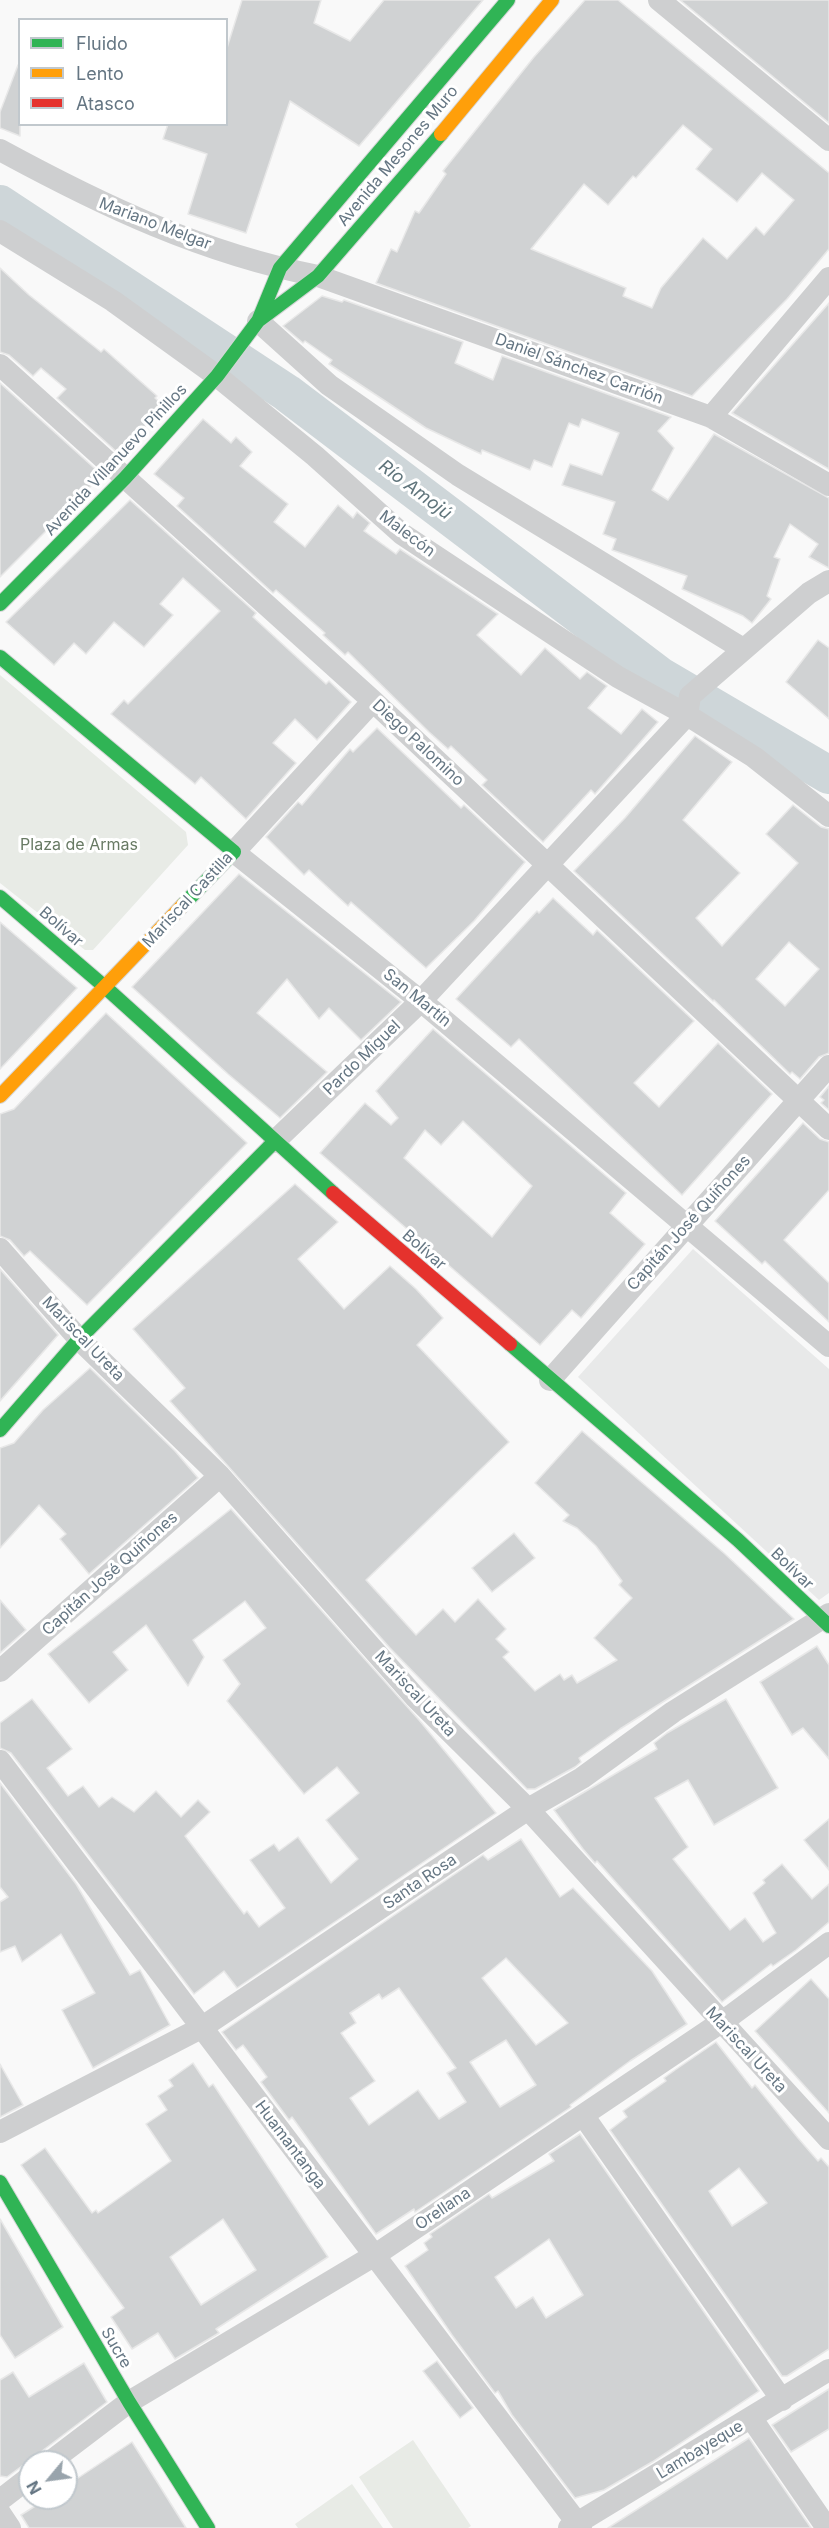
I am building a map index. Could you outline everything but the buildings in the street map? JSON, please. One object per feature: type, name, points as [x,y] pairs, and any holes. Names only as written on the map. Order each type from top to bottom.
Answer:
[{"type":"street","name":"Avenida Mesones Muro","points":[[253,326],[280,268],[508,0]]},
{"type":"street","name":"Avenida Mesones Muro","points":[[253,326],[318,276],[406,176],[552,0]]},
{"type":"street","points":[[659,0],[829,140]]},
{"type":"street","name":"Mariano Melgar","points":[[0,150],[88,198],[152,226],[280,268],[318,276]]},
{"type":"street","name":"Malecón","points":[[0,231],[220,371],[402,534],[618,677],[689,706],[829,816]]},
{"type":"street","name":"Daniel Sánchez Carrión","points":[[318,276],[711,417],[829,485]]},
{"type":"street","points":[[711,417],[829,278]]},
{"type":"street","points":[[253,326],[329,385],[458,475],[740,652]]},
{"type":"street","name":"Avenida Villanuevo Pinillos","points":[[0,604],[125,477],[220,371],[253,326]]},
{"type":"street","name":"Diego Palomino","points":[[0,365],[373,701],[829,1129]]},
{"type":"street","name":"Pardo Miguel","points":[[0,1431],[79,1339],[274,1142],[422,1001],[740,652],[809,593],[829,581]]},
{"type":"street","name":"San Martín","points":[[0,657],[234,852],[422,1001],[829,1346]]},
{"type":"street","name":"Mariscal Castilla","points":[[0,1096],[234,852],[373,701]]},
{"type":"street","name":"Bolívar","points":[[0,897],[105,987],[274,1142],[738,1540],[826,1619]]},
{"type":"street","name":"Capitán José Quiñones","points":[[550,1380],[829,1066]]},
{"type":"street","name":"Mariscal Ureta","points":[[0,1249],[79,1339],[220,1476],[417,1698],[528,1809],[829,2139]]},
{"type":"street","name":"Capitán José Quiñones","points":[[0,1671],[220,1476]]},
{"type":"street","name":"Santa Rosa","points":[[0,2132],[201,2028],[528,1809],[582,1778],[673,1712],[826,1619]]},
{"type":"street","name":"Huamantanga","points":[[0,1761],[375,2255],[576,2526]]},
{"type":"street","name":"Orellana","points":[[66,2450],[129,2402],[375,2255],[720,2022],[829,1943]]},
{"type":"street","points":[[583,2115],[782,2400]]},
{"type":"street","name":"Sucre","points":[[0,2182],[129,2402],[208,2528]]},
{"type":"street","name":"Lambayeque","points":[[576,2526],[829,2370]]},
{"type":"street","points":[[752,2419],[827,2528]]},
{"type":"street","points":[[0,2500],[18,2486]]},
{"type":"street","points":[[0,2513],[10,2528]]},
{"type":"shaded area","points":[[693,1249],[829,1369],[829,1593],[819,1600],[578,1377]]},
{"type":"green space","name":"Plaza de Armas","points":[[0,675],[186,832],[188,845],[93,950],[85,950],[0,883]]},
{"type":"green space","points":[[413,2440],[471,2526],[468,2528],[393,2528],[359,2477]]},
{"type":"green space","points":[[352,2484],[383,2528],[298,2528],[295,2524]]},
{"type":"waterway","name":"Río Amojú","points":[[0,204],[287,393],[660,676],[829,775]]},
{"type":"traffic: fast","points":[[259,319],[280,268],[508,0]]},
{"type":"traffic: fast","points":[[0,604],[125,478],[217,376],[258,321],[318,276],[441,134]]},
{"type":"traffic: fast","points":[[0,657],[234,852],[183,905]]},
{"type":"traffic: fast","points":[[0,897],[105,987],[333,1193]]},
{"type":"traffic: fast","points":[[0,1430],[79,1339],[274,1142]]},
{"type":"traffic: fast","points":[[510,1344],[738,1540],[829,1626]]},
{"type":"traffic: fast","points":[[0,2182],[129,2402],[208,2528]]},
{"type":"traffic: slow","points":[[441,134],[552,0]]},
{"type":"traffic: slow","points":[[0,1096],[183,905]]},
{"type":"traffic: jam","points":[[333,1193],[510,1344]]}]
